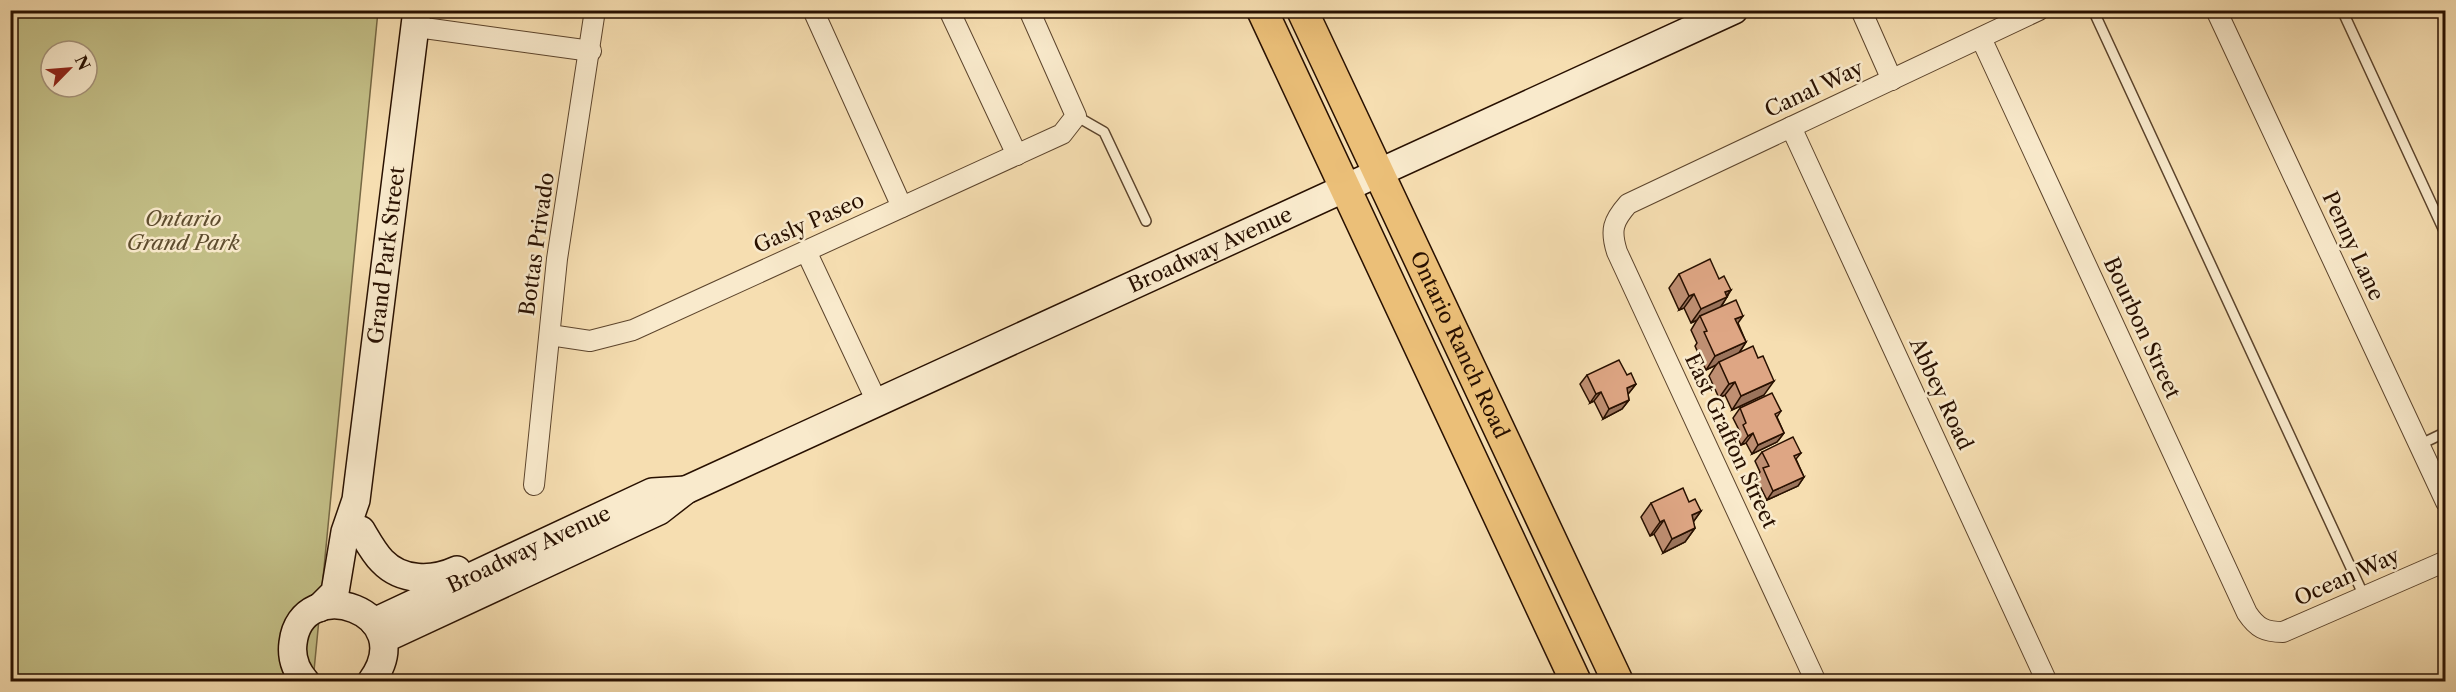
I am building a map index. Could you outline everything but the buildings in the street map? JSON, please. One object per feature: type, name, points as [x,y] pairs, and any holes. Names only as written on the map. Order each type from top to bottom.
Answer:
[{"type":"main road","name":"Ontario Ranch Road","points":[[1262,10],[1576,681]]},
{"type":"main road","points":[[1285,10],[1358,168],[1378,173]]},
{"type":"main road","name":"Ontario Ranch Road","points":[[1302,10],[1618,681]]},
{"type":"main road","points":[[1345,189],[1356,189],[1370,202],[1465,399],[1477,411],[1496,423]]},
{"type":"street","name":"Bottas Privado","points":[[534,485],[557,259],[591,51],[595,10]]},
{"type":"street","points":[[813,10],[902,207]]},
{"type":"street","points":[[949,10],[1017,155]]},
{"type":"street","points":[[1029,10],[1076,116]]},
{"type":"street","name":"Broadway Avenue","points":[[373,624],[659,511],[686,490],[1734,10]]},
{"type":"street","points":[[1861,10],[1892,80]]},
{"type":"street","name":"Canal Way","points":[[1614,219],[1628,204],[2039,10]]},
{"type":"street","name":"Penny Lane","points":[[2216,10],[2445,502]]},
{"type":"street","points":[[417,19],[591,51]]},
{"type":"street","name":"Grand Park Street","points":[[306,681],[295,665],[292,652],[294,638],[307,615],[319,608],[335,592],[345,532],[356,500],[397,162],[417,19]]},
{"type":"street","name":"Bourbon Street","points":[[1981,38],[2247,613],[2255,625],[2267,632]]},
{"type":"street","name":"Gasly Paseo","points":[[550,335],[590,341],[633,330],[1062,134],[1076,116]]},
{"type":"street","name":"Abbey Road","points":[[1791,127],[2048,681]]},
{"type":"street","name":"East Grafton Street","points":[[1614,219],[1612,235],[1617,252],[1816,681]]},
{"type":"street","points":[[806,251],[877,402]]},
{"type":"street","name":"Broadway Avenue","points":[[373,624],[652,492],[686,490]]},
{"type":"street","points":[[361,530],[383,562],[403,575],[423,579],[444,576],[593,506],[652,492]]},
{"type":"street","name":"Grand Park Street","points":[[356,500],[361,530],[355,589],[373,624],[383,658],[371,681]]},
{"type":"street","name":"Ocean Way","points":[[2267,632],[2283,632],[2445,561]]},
{"type":"street","points":[[319,608],[340,603],[373,624]]},
{"type":"lane","points":[[2093,10],[2364,596]]},
{"type":"lane","points":[[2342,10],[2445,235]]},
{"type":"lane","points":[[1076,116],[1104,132],[1146,221]]},
{"type":"lane","points":[[2419,445],[2445,432]]},
{"type":"green space","name":"Ontario Grand Park","points":[[10,11],[378,11],[313,681],[11,681]]}]
